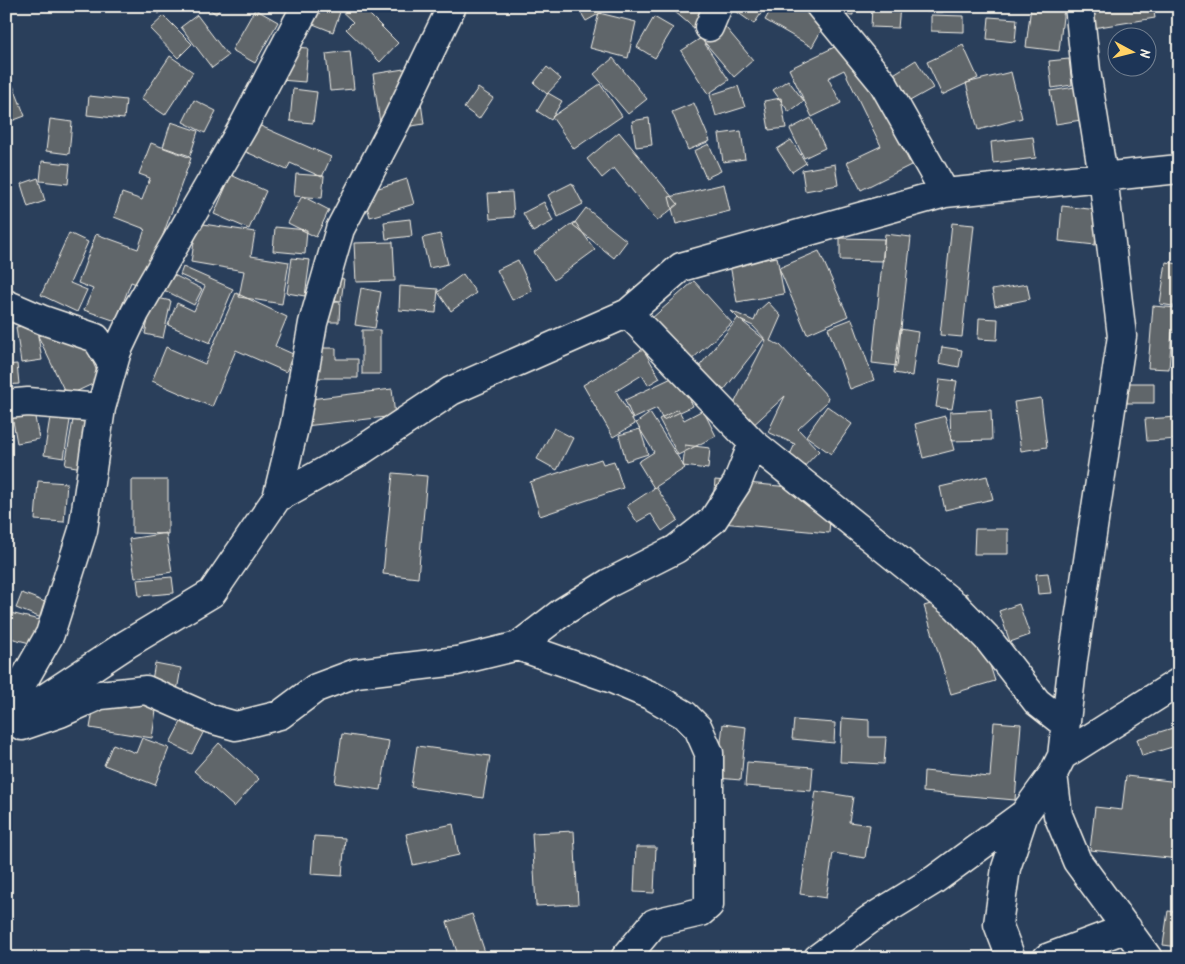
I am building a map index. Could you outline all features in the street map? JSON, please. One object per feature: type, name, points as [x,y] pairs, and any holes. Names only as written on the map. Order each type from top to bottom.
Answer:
[{"type":"street","points":[[6,716],[50,634],[84,530],[101,408],[113,365],[135,313],[244,125],[306,6]]},
{"type":"street","points":[[6,724],[127,644],[212,593],[277,498],[295,424],[313,323],[340,229],[397,120],[452,6]]},
{"type":"street","points":[[820,6],[883,83],[945,193]]},
{"type":"street","points":[[1079,6],[1086,71],[1103,176],[1122,336],[1073,660],[1066,724],[1058,765],[1058,815],[1077,860],[1148,958]]},
{"type":"street","points":[[277,498],[359,452],[451,391],[628,313],[681,267],[945,193],[1179,169]]},
{"type":"street","points":[[6,304],[43,320],[96,338],[113,365]]},
{"type":"street","points":[[628,313],[753,443],[956,606],[988,639],[1037,702],[1066,724]]},
{"type":"street","points":[[6,404],[28,402],[101,408]]},
{"type":"street","points":[[6,731],[60,713],[100,696],[146,690],[211,720],[236,726],[280,715],[316,688],[356,673],[457,661],[518,646],[561,614],[610,583],[676,548],[713,520],[737,483],[753,443]]},
{"type":"street","points":[[518,646],[610,678],[668,706],[684,715],[698,728],[710,753],[709,905],[701,912],[654,923],[624,958]]},
{"type":"street","points":[[1011,958],[998,924],[1006,868],[1024,814],[1058,765],[1179,682]]},
{"type":"street","points":[[818,958],[869,920],[934,880],[1024,814]]},
{"type":"street","points":[[1047,958],[1127,928]]},
{"type":"building","points":[[150,6],[164,6],[159,14]]},
{"type":"building","points":[[205,6],[222,6],[216,14]]},
{"type":"building","points":[[320,6],[340,12],[333,32],[313,24]]},
{"type":"building","points":[[336,6],[361,6],[398,43],[380,62],[346,29],[353,22]]},
{"type":"building","points":[[577,6],[601,6],[604,11],[586,21]]},
{"type":"building","points":[[668,6],[711,6],[694,28]]},
{"type":"building","points":[[741,6],[766,6],[754,24],[737,12]]},
{"type":"building","points":[[773,6],[823,6],[832,11],[812,47],[765,20]]},
{"type":"building","points":[[835,6],[853,6],[853,15],[834,14]]},
{"type":"building","points":[[872,6],[900,6],[898,28],[871,27]]},
{"type":"building","points":[[925,6],[943,6],[943,12],[925,12]]},
{"type":"building","points":[[1031,6],[1064,8],[1059,51],[1026,47]]},
{"type":"building","points":[[1112,6],[1153,6],[1155,18],[1093,28],[1090,10]]},
{"type":"building","points":[[1166,6],[1179,6],[1179,9],[1167,11]]},
{"type":"building","points":[[255,9],[278,22],[255,63],[232,50]]},
{"type":"building","points":[[599,13],[636,22],[628,58],[590,48]]},
{"type":"building","points":[[197,15],[228,56],[212,68],[181,27]]},
{"type":"building","points":[[931,15],[964,16],[964,32],[931,31]]},
{"type":"building","points":[[164,16],[192,44],[178,58],[150,29]]},
{"type":"building","points":[[716,16],[753,60],[734,77],[696,32]]},
{"type":"building","points":[[654,17],[673,28],[655,58],[637,47]]},
{"type":"building","points":[[989,17],[1017,19],[1015,42],[987,39]]},
{"type":"building","points":[[701,38],[729,80],[708,94],[681,51]]},
{"type":"building","points":[[849,40],[911,165],[861,190],[847,162],[881,146],[844,70],[828,78],[841,103],[812,117],[789,69]]},
{"type":"building","points":[[963,45],[978,78],[942,95],[927,62]]},
{"type":"building","points":[[282,46],[308,48],[305,82],[280,80]]},
{"type":"building","points":[[350,51],[354,89],[330,91],[326,54]]},
{"type":"building","points":[[170,56],[193,72],[165,115],[141,99]]},
{"type":"building","points":[[613,58],[647,99],[628,114],[594,74]]},
{"type":"building","points":[[1069,59],[1072,85],[1052,88],[1049,61]]},
{"type":"building","points":[[916,60],[933,88],[908,102],[892,75]]},
{"type":"building","points":[[416,67],[424,124],[381,131],[373,74]]},
{"type":"building","points":[[547,67],[561,79],[547,94],[534,83]]},
{"type":"building","points":[[1011,72],[1022,118],[978,130],[966,83]]},
{"type":"building","points":[[11,80],[25,116],[6,123],[6,82]]},
{"type":"building","points":[[788,80],[804,101],[789,112],[773,90]]},
{"type":"building","points":[[600,84],[622,116],[574,149],[552,117]]},
{"type":"building","points":[[738,86],[745,107],[716,116],[710,95]]},
{"type":"building","points":[[1075,87],[1081,120],[1056,124],[1050,91]]},
{"type":"building","points":[[478,88],[493,98],[479,119],[464,108]]},
{"type":"building","points":[[293,89],[317,92],[313,123],[290,121]]},
{"type":"building","points":[[548,93],[562,101],[551,120],[537,111]]},
{"type":"building","points":[[89,96],[126,100],[124,119],[87,115]]},
{"type":"building","points":[[781,98],[786,128],[769,130],[764,101]]},
{"type":"building","points":[[194,100],[216,111],[205,133],[183,122]]},
{"type":"building","points":[[694,103],[710,141],[688,150],[672,112]]},
{"type":"building","points":[[649,118],[652,145],[636,147],[632,121]]},
{"type":"building","points":[[811,118],[825,148],[804,158],[790,129]]},
{"type":"building","points":[[50,119],[72,122],[69,154],[46,151]]},
{"type":"building","points":[[171,122],[198,131],[190,156],[163,147]]},
{"type":"building","points":[[256,124],[331,157],[322,177],[290,163],[287,170],[244,151]]},
{"type":"building","points":[[741,131],[745,159],[723,162],[719,134]]},
{"type":"building","points":[[619,132],[678,204],[657,221],[614,168],[602,178],[587,159]]},
{"type":"building","points":[[1033,137],[1036,158],[993,163],[991,142]]},
{"type":"building","points":[[791,140],[806,163],[792,172],[777,149]]},
{"type":"building","points":[[151,143],[191,158],[144,287],[131,282],[116,321],[84,310],[93,289],[78,283],[96,234],[138,249],[145,229],[114,217],[122,193],[142,200],[150,178],[139,174]]},
{"type":"building","points":[[709,144],[721,171],[706,178],[694,151]]},
{"type":"building","points":[[42,161],[70,164],[68,184],[40,181]]},
{"type":"building","points":[[835,164],[838,185],[805,191],[802,170]]},
{"type":"building","points":[[296,174],[324,176],[322,198],[294,196]]},
{"type":"building","points":[[231,175],[266,191],[249,229],[214,214]]},
{"type":"building","points":[[38,178],[45,201],[28,207],[21,184]]},
{"type":"building","points":[[407,179],[414,204],[370,217],[363,193]]},
{"type":"building","points":[[572,183],[583,204],[558,217],[548,195]]},
{"type":"building","points":[[724,184],[730,211],[676,224],[669,197]]},
{"type":"building","points":[[512,192],[514,217],[490,219],[488,193]]},
{"type":"building","points":[[302,196],[329,210],[316,237],[288,223]]},
{"type":"building","points":[[544,202],[553,221],[533,232],[523,213]]},
{"type":"building","points":[[1062,206],[1098,210],[1095,245],[1059,241]]},
{"type":"building","points":[[586,208],[627,241],[614,258],[573,225]]},
{"type":"building","points":[[410,219],[412,236],[386,239],[384,222]]},
{"type":"building","points":[[575,222],[595,250],[554,280],[534,252]]},
{"type":"building","points":[[197,223],[255,232],[251,256],[289,262],[282,304],[239,297],[244,271],[191,262]]},
{"type":"building","points":[[952,223],[974,225],[962,337],[940,335]]},
{"type":"building","points":[[275,227],[307,230],[305,254],[273,251]]},
{"type":"building","points":[[69,233],[88,242],[70,283],[87,290],[77,312],[41,295]]},
{"type":"building","points":[[440,234],[448,264],[429,268],[422,238]]},
{"type":"building","points":[[885,234],[911,237],[897,366],[872,363]]},
{"type":"building","points":[[840,238],[884,239],[883,261],[840,260]]},
{"type":"building","points":[[393,242],[395,281],[356,282],[354,243]]},
{"type":"building","points":[[819,251],[848,316],[807,334],[779,268]]},
{"type":"building","points":[[777,257],[784,294],[737,302],[730,265]]},
{"type":"building","points":[[292,258],[310,260],[305,296],[287,293]]},
{"type":"building","points":[[518,260],[532,291],[512,300],[497,270]]},
{"type":"building","points":[[1166,262],[1179,264],[1179,307],[1160,304]]},
{"type":"building","points":[[183,267],[233,289],[210,343],[168,325],[177,303],[194,311],[205,286],[180,275]]},
{"type":"building","points":[[170,273],[202,289],[194,305],[162,289]]},
{"type":"building","points":[[463,274],[476,293],[451,311],[438,292]]},
{"type":"building","points":[[329,276],[344,279],[341,301],[325,299]]},
{"type":"building","points":[[694,281],[732,323],[689,362],[651,319]]},
{"type":"building","points":[[1027,284],[1030,299],[995,306],[992,290]]},
{"type":"building","points":[[400,286],[438,289],[436,313],[399,310]]},
{"type":"building","points":[[361,288],[381,292],[375,328],[355,325]]},
{"type":"building","points":[[236,293],[287,317],[275,346],[293,354],[286,372],[236,350],[212,407],[152,381],[166,347],[205,364]]},
{"type":"building","points":[[153,297],[171,301],[163,338],[145,334]]},
{"type":"building","points":[[322,301],[340,302],[339,322],[321,322]]},
{"type":"building","points":[[768,302],[781,316],[770,341],[780,345],[828,397],[826,403],[798,429],[819,451],[798,473],[787,461],[795,444],[768,432],[785,396],[750,428],[727,418],[766,340],[753,326],[740,320],[731,311],[754,321],[758,311]]},
{"type":"building","points":[[1153,306],[1177,308],[1177,312],[1179,312],[1179,333],[1172,332],[1169,369],[1148,368]]},
{"type":"building","points":[[6,308],[13,309],[8,359],[6,359]]},
{"type":"building","points":[[738,318],[764,339],[724,390],[698,368]]},
{"type":"building","points":[[979,318],[998,319],[997,340],[978,339]]},
{"type":"building","points":[[73,319],[101,380],[67,396],[38,336]]},
{"type":"building","points":[[852,319],[874,380],[850,389],[828,328]]},
{"type":"building","points":[[36,324],[42,360],[21,363],[16,327]]},
{"type":"building","points":[[900,329],[918,332],[912,376],[894,373]]},
{"type":"building","points":[[362,330],[380,330],[380,374],[362,374]]},
{"type":"building","points":[[942,347],[962,350],[959,367],[939,363]]},
{"type":"building","points":[[311,348],[336,348],[336,359],[358,359],[358,378],[312,378]]},
{"type":"building","points":[[643,349],[660,378],[648,385],[642,375],[616,391],[635,424],[613,437],[583,385]]},
{"type":"building","points":[[17,364],[19,384],[6,385],[6,365]]},
{"type":"building","points":[[678,375],[693,406],[663,420],[657,408],[633,419],[625,400]]},
{"type":"building","points":[[1173,376],[1179,376],[1179,395],[1173,395]]},
{"type":"building","points":[[940,379],[957,381],[952,409],[936,407]]},
{"type":"building","points":[[1127,383],[1154,383],[1154,403],[1127,403]]},
{"type":"building","points":[[392,389],[395,416],[305,426],[302,400]]},
{"type":"building","points":[[1041,398],[1047,447],[1021,451],[1014,402]]},
{"type":"building","points":[[32,401],[39,439],[17,443],[10,405]]},
{"type":"building","points":[[827,406],[852,424],[831,454],[806,436]]},
{"type":"building","points":[[678,409],[684,420],[703,410],[716,436],[678,455],[659,419]]},
{"type":"building","points":[[991,410],[992,440],[951,441],[950,412]]},
{"type":"building","points":[[51,411],[71,414],[64,458],[44,455]]},
{"type":"building","points":[[650,413],[685,468],[654,488],[638,462],[654,452],[636,423]]},
{"type":"building","points":[[945,416],[954,450],[923,458],[915,424]]},
{"type":"building","points":[[1179,417],[1179,439],[1147,441],[1145,419]]},
{"type":"building","points":[[73,420],[90,423],[82,468],[65,465]]},
{"type":"building","points":[[554,428],[573,438],[557,470],[537,459]]},
{"type":"building","points":[[640,429],[648,454],[626,461],[619,435]]},
{"type":"building","points":[[685,445],[710,448],[708,469],[683,466]]},
{"type":"building","points":[[601,459],[603,464],[614,461],[623,488],[540,516],[530,482]]},
{"type":"building","points":[[393,473],[427,476],[418,578],[383,574]]},
{"type":"building","points":[[987,476],[993,499],[945,510],[940,487]]},
{"type":"building","points":[[132,480],[168,480],[168,534],[132,533]]},
{"type":"building","points":[[715,480],[832,491],[829,533],[711,522]]},
{"type":"building","points":[[38,481],[67,483],[64,522],[35,520]]},
{"type":"building","points":[[656,487],[678,520],[662,531],[651,514],[637,522],[627,506]]},
{"type":"building","points":[[975,529],[1008,529],[1008,554],[974,554]]},
{"type":"building","points":[[166,533],[172,572],[135,578],[129,539]]},
{"type":"building","points":[[1048,573],[1051,593],[1038,594],[1036,574]]},
{"type":"building","points":[[172,577],[174,593],[139,596],[137,580]]},
{"type":"building","points":[[22,593],[50,604],[44,619],[16,608]]},
{"type":"building","points":[[967,593],[995,681],[951,694],[924,606]]},
{"type":"building","points":[[1019,604],[1030,635],[1010,642],[999,611]]},
{"type":"building","points":[[10,613],[44,621],[38,645],[6,637]]},
{"type":"building","points":[[155,663],[181,668],[177,691],[151,686]]},
{"type":"building","points":[[96,694],[157,703],[152,738],[90,728]]},
{"type":"building","points":[[842,718],[869,720],[869,737],[886,737],[884,764],[840,762]]},
{"type":"building","points":[[182,720],[204,731],[192,754],[170,743]]},
{"type":"building","points":[[794,720],[835,723],[834,743],[792,739]]},
{"type":"building","points":[[994,722],[1021,724],[1015,800],[923,792],[924,771],[990,777]]},
{"type":"building","points":[[723,724],[746,727],[741,780],[717,778]]},
{"type":"building","points":[[1179,726],[1179,745],[1142,756],[1137,739]]},
{"type":"building","points":[[342,734],[389,741],[381,790],[335,783]]},
{"type":"building","points":[[142,738],[169,748],[155,785],[104,765],[113,744],[136,753]]},
{"type":"building","points":[[219,743],[259,779],[234,807],[194,771]]},
{"type":"building","points":[[417,746],[490,756],[483,798],[411,787]]},
{"type":"building","points":[[747,762],[813,767],[811,791],[745,786]]},
{"type":"building","points":[[1126,776],[1179,782],[1179,859],[1090,850],[1095,807],[1122,810]]},
{"type":"building","points":[[816,791],[853,797],[849,822],[870,825],[865,858],[833,853],[826,898],[800,894]]},
{"type":"building","points":[[453,824],[459,855],[413,865],[406,834]]},
{"type":"building","points":[[574,831],[578,904],[536,906],[532,833]]},
{"type":"building","points":[[314,836],[345,838],[342,876],[311,874]]},
{"type":"building","points":[[636,847],[656,847],[654,893],[634,892]]},
{"type":"building","points":[[1168,911],[1179,912],[1179,947],[1163,945]]},
{"type":"building","points":[[472,914],[487,958],[459,958],[447,922]]}]
